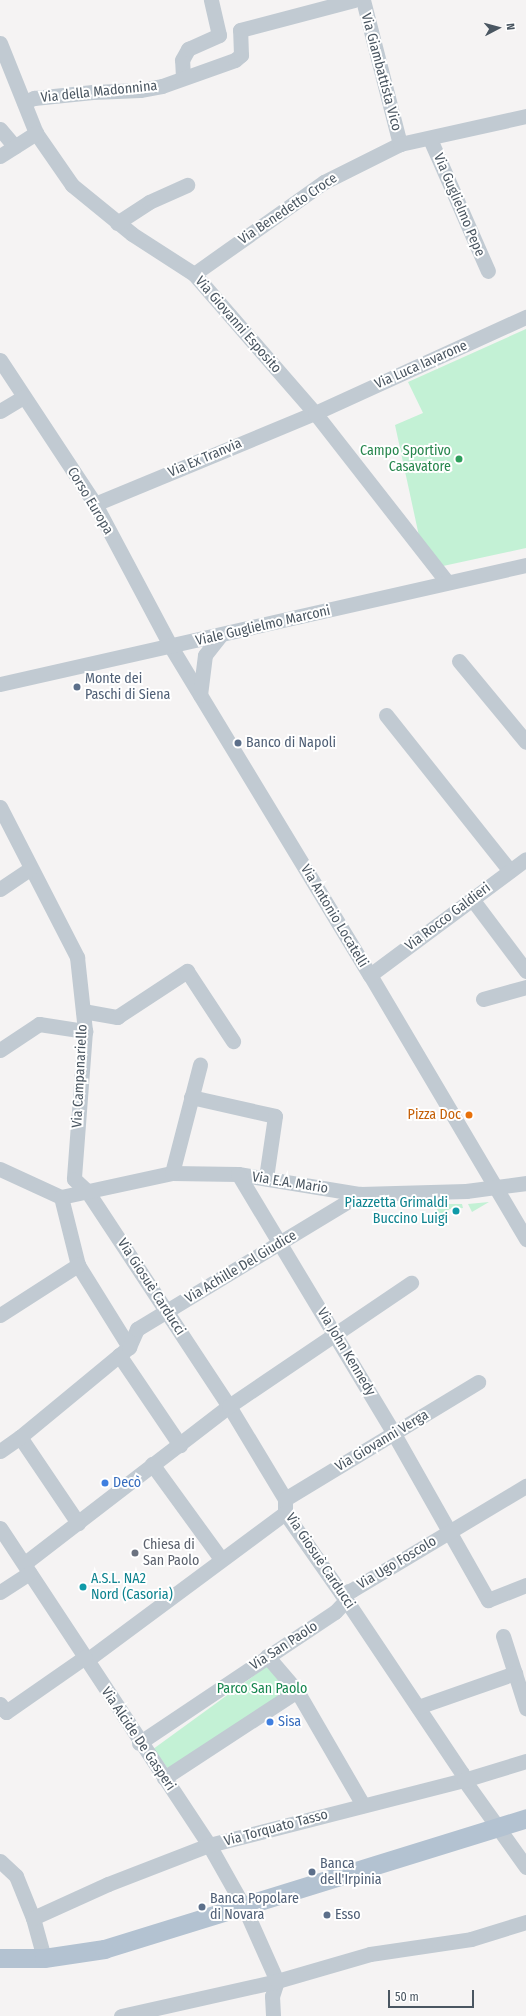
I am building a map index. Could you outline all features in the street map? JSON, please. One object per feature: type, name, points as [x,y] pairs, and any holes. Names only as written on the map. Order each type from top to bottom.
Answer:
[{"type":"main road","points":[[0,1958],[44,1958],[104,1949],[244,1907],[496,1826],[526,1818]]},
{"type":"street","points":[[211,0],[219,35]]},
{"type":"street","points":[[183,77],[182,60],[188,49],[219,35],[354,0]]},
{"type":"street","name":"Via Giambattista Vico","points":[[363,0],[400,144]]},
{"type":"street","name":"Via della Madonnina","points":[[24,102],[34,98],[94,92],[140,90],[162,86],[183,77],[235,60],[241,55],[240,30]]},
{"type":"street","name":"Via Giovanni Esposito","points":[[0,42],[36,133],[72,185],[117,223],[194,274],[315,413],[447,582]]},
{"type":"street","name":"Via Benedetto Croce","points":[[194,274],[324,182],[400,144],[526,116]]},
{"type":"street","points":[[0,129],[15,147]]},
{"type":"street","points":[[0,156],[36,133]]},
{"type":"street","name":"Via Guglielmo Pepe","points":[[430,138],[488,271]]},
{"type":"street","points":[[117,223],[149,202],[187,185]]},
{"type":"street","name":"Via Luca Iavarone","points":[[315,413],[526,317]]},
{"type":"street","name":"Corso Europa","points":[[0,360],[95,504],[171,647]]},
{"type":"street","points":[[0,411],[23,397]]},
{"type":"street","name":"Via Ex Tranvia","points":[[95,504],[315,413]]},
{"type":"street","name":"Viale Guglielmo Marconi","points":[[0,684],[220,636],[447,582],[526,565]]},
{"type":"street","points":[[200,696],[205,655],[220,636]]},
{"type":"street","name":"Via Antonio Locatelli","points":[[171,647],[370,975],[526,1239]]},
{"type":"street","points":[[459,661],[526,742]]},
{"type":"street","points":[[386,715],[510,871]]},
{"type":"street","name":"Via Campanariello","points":[[0,807],[77,957],[85,1031],[74,1179],[87,1191]]},
{"type":"street","name":"Via Rocco Galdieri","points":[[370,975],[526,859]]},
{"type":"street","points":[[0,889],[30,868]]},
{"type":"street","points":[[472,899],[526,971]]},
{"type":"street","points":[[83,1012],[117,1017],[187,972],[233,1041]]},
{"type":"street","points":[[483,999],[526,987]]},
{"type":"street","points":[[0,1050],[39,1024],[85,1031]]},
{"type":"street","points":[[172,1173],[200,1065]]},
{"type":"street","points":[[191,1097],[275,1116],[266,1178]]},
{"type":"street","points":[[0,1169],[61,1197],[78,1265],[124,1351],[180,1445]]},
{"type":"street","name":"Via E.A. Mario","points":[[61,1197],[172,1173],[238,1174],[360,1194],[466,1191],[526,1182]]},
{"type":"street","name":"Via John Kennedy","points":[[238,1174],[335,1333],[451,1531]]},
{"type":"street","name":"Via Giosuè Carducci","points":[[87,1191],[229,1406],[285,1506],[344,1597],[462,1773],[464,1780],[526,1867]]},
{"type":"street","name":"Via Achille Del Giudice","points":[[0,1451],[20,1437],[124,1351],[137,1329],[360,1194]]},
{"type":"street","points":[[0,1315],[78,1265]]},
{"type":"street","points":[[0,1592],[78,1523],[152,1464],[180,1445],[229,1406],[411,1283]]},
{"type":"street","name":"Via Giovanni Verga","points":[[0,1704],[6,1712],[86,1659],[221,1559],[285,1506],[394,1434],[478,1382]]},
{"type":"street","points":[[20,1437],[78,1523]]},
{"type":"street","points":[[152,1464],[221,1559]]},
{"type":"street","name":"Via Ugo Foscolo","points":[[344,1597],[352,1590],[526,1486]]},
{"type":"street","name":"Via Alcide De Gasperi","points":[[0,1528],[139,1743],[209,1845],[244,1907],[277,1981]]},
{"type":"street","name":"Via Ugo Foscolo","points":[[451,1531],[488,1600],[526,1585]]},
{"type":"street","name":"Via San Paolo","points":[[139,1743],[335,1612],[344,1597]]},
{"type":"street","points":[[503,1636],[526,1708]]},
{"type":"street","points":[[268,1656],[297,1691],[363,1805]]},
{"type":"street","points":[[418,1707],[514,1673]]},
{"type":"street","points":[[164,1778],[297,1691]]},
{"type":"street","name":"Via Torquato Tasso","points":[[33,1918],[108,1884],[209,1845],[464,1780],[526,1761]]},
{"type":"street","points":[[0,1861],[16,1876],[33,1918],[44,1958]]},
{"type":"street","points":[[121,2016],[277,1981],[370,1954],[471,1939],[526,1922]]},
{"type":"street","points":[[273,2016],[272,1996],[277,1981]]},
{"type":"green space","name":"Campo Sportivo Casavatore","points":[[526,329],[526,548],[443,566],[419,536],[395,425],[423,413],[408,382]]},
{"type":"green space","points":[[489,1202],[472,1212],[468,1204]]},
{"type":"green space","points":[[440,1204],[462,1204],[463,1208],[450,1209],[440,1215],[437,1210]]},
{"type":"green space","name":"Parco San Paolo","points":[[270,1664],[289,1690],[172,1775],[154,1749]]},
{"type":"place","name":"Campo Sportivo Casavatore","points":[[459,459]]},
{"type":"place","name":"Monte dei Paschi di Siena","points":[[77,687]]},
{"type":"place","name":"Banco di Napoli","points":[[238,743]]},
{"type":"place","name":"Pizza Doc","points":[[469,1115]]},
{"type":"place","name":"Piazzetta Grimaldi Buccino Luigi","points":[[456,1211]]},
{"type":"place","name":"Decò","points":[[105,1483]]},
{"type":"place","name":"Chiesa di San Paolo","points":[[135,1553]]},
{"type":"place","name":"A.S.L. NA2 Nord (Casoria)","points":[[83,1587]]},
{"type":"place","name":"Sisa","points":[[270,1722]]},
{"type":"place","name":"Banca dell'Irpinia","points":[[312,1872]]},
{"type":"place","name":"Banca Popolare di Novara","points":[[202,1907]]},
{"type":"place","name":"Esso","points":[[327,1915]]}]
